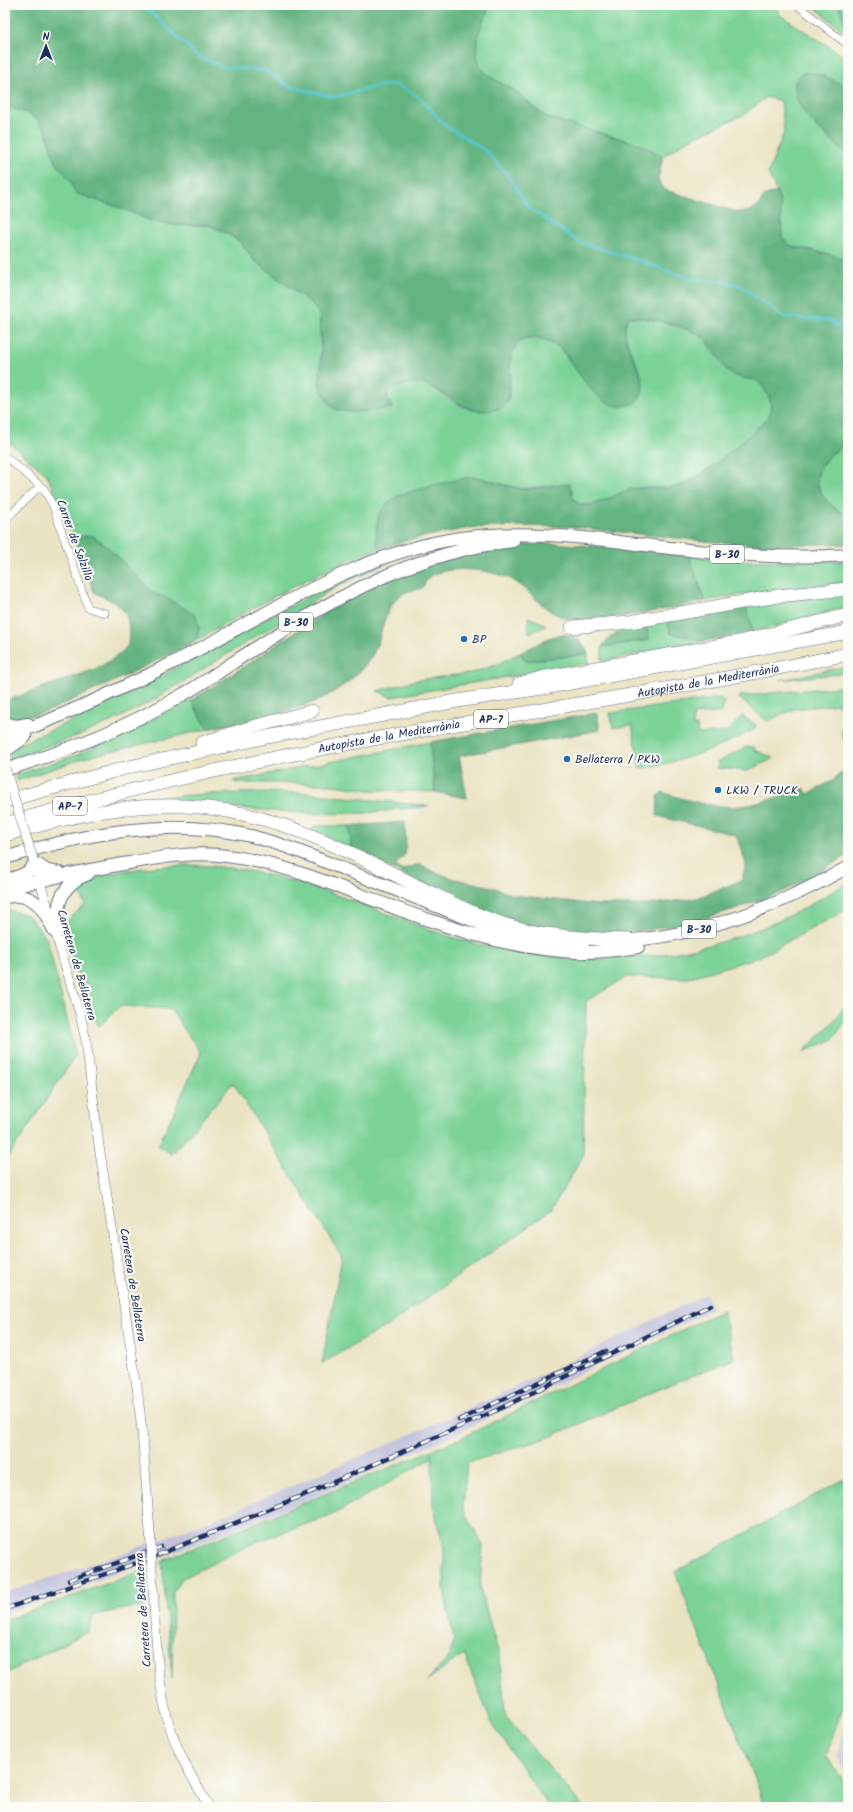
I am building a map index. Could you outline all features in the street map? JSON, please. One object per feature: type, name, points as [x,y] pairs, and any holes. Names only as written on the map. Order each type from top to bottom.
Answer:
[{"type":"highway","points":[[5,750],[18,740],[74,710],[186,656],[315,587],[352,570],[404,551],[458,538],[511,533],[551,534],[608,540]]},
{"type":"highway","name":"B-30","points":[[5,769],[78,746],[134,721],[188,691],[310,614],[349,592],[394,571],[449,552],[497,542],[542,538],[608,540],[745,555],[848,555]]},
{"type":"highway","points":[[572,627],[630,622],[777,596],[848,589]]},
{"type":"highway","points":[[457,701],[541,678],[739,642],[848,615]]},
{"type":"highway","name":"Autopista de la Mediterrània","points":[[5,801],[129,767],[267,737],[457,701],[549,687],[848,632]]},
{"type":"highway","name":"Autopista de la Mediterrània","points":[[5,824],[105,797],[275,759],[416,732],[651,692],[848,654]]},
{"type":"highway","points":[[5,723],[11,726],[21,726],[74,710]]},
{"type":"highway","points":[[5,738],[74,710]]},
{"type":"highway","points":[[129,767],[253,727],[312,711]]},
{"type":"highway","points":[[5,835],[82,815],[134,807],[186,806],[229,811],[270,821],[300,831],[357,856],[457,905],[507,925],[532,932],[563,936],[630,940]]},
{"type":"highway","name":"B-30","points":[[5,858],[104,832],[157,827],[201,828],[251,836],[276,843],[348,870],[464,918],[515,934],[550,942],[566,943],[630,940],[664,936],[698,929],[766,908],[795,896],[848,867]]},
{"type":"highway","points":[[5,889],[69,873],[155,858],[192,855],[225,856],[243,858],[310,876],[458,930],[520,945],[558,951],[594,952],[639,947],[657,943],[698,929]]},
{"type":"highway","points":[[5,880],[28,872],[34,862],[47,871],[69,873]]},
{"type":"highway","points":[[56,932],[57,908],[65,889],[80,877],[109,866]]},
{"type":"highway","points":[[5,897],[28,897],[38,903],[56,932]]},
{"type":"street","points":[[797,5],[848,45]]},
{"type":"street","name":"Carrer de Salzillo","points":[[5,456],[44,489],[53,506],[88,608],[105,613]]},
{"type":"street","points":[[5,520],[40,486]]},
{"type":"street","name":"Carretera de Bellaterra","points":[[5,769],[56,932],[80,1014],[86,1041],[99,1146],[138,1395],[151,1544],[160,1677],[168,1722],[183,1760],[209,1807]]},
{"type":"shaded area","points":[[706,1294],[713,1309],[453,1435],[306,1500],[165,1556],[5,1613],[5,1593],[116,1556],[232,1512],[423,1429],[544,1374]]},
{"type":"shaded area","points":[[848,1721],[848,1774],[836,1757]]},
{"type":"green space","points":[[5,5],[491,5],[483,20],[478,38],[477,55],[479,63],[484,71],[518,93],[548,118],[642,145],[663,156],[658,179],[665,190],[737,212],[750,211],[759,205],[765,195],[777,192],[780,202],[782,238],[791,246],[828,254],[848,261],[848,442],[833,453],[823,463],[818,475],[818,482],[823,496],[828,502],[834,508],[848,515],[848,544],[763,545],[714,542],[573,527],[521,526],[471,528],[417,538],[378,549],[376,533],[378,520],[382,510],[388,502],[408,492],[460,479],[473,477],[524,489],[569,484],[573,498],[576,502],[585,505],[591,505],[604,501],[628,490],[641,488],[669,488],[682,485],[715,464],[757,429],[766,420],[770,413],[770,399],[766,391],[757,380],[733,375],[727,371],[717,353],[704,338],[688,330],[668,323],[628,317],[625,324],[626,339],[642,377],[643,388],[640,399],[634,403],[622,406],[610,404],[591,390],[561,349],[556,345],[539,338],[525,338],[517,344],[512,353],[510,364],[509,398],[505,405],[500,408],[487,411],[474,410],[464,406],[436,389],[414,383],[406,384],[387,391],[387,397],[392,408],[350,412],[337,410],[331,406],[319,386],[322,348],[319,313],[311,303],[255,261],[240,242],[231,235],[209,225],[173,225],[149,220],[126,210],[75,193],[71,181],[56,163],[45,129],[37,119],[27,113],[5,105]]},
{"type":"green space","points":[[491,5],[771,5],[778,10],[780,15],[848,59],[848,87],[814,73],[795,82],[796,94],[806,115],[848,156],[848,261],[828,254],[791,246],[782,238],[780,202],[768,173],[784,132],[781,101],[766,97],[745,114],[690,139],[663,156],[642,145],[548,118],[518,93],[484,71],[479,63],[477,55],[478,38],[483,20]]},
{"type":"green space","points":[[812,5],[838,5],[848,31],[848,35]]},
{"type":"green space","points":[[838,5],[848,5],[848,31],[839,6]]},
{"type":"green space","points":[[808,72],[821,75],[848,87],[848,156],[812,122],[798,102],[795,86],[796,80],[800,74]]},
{"type":"green space","points":[[5,105],[27,113],[37,119],[45,129],[56,163],[71,181],[126,210],[149,220],[173,225],[209,225],[221,230],[240,242],[255,261],[311,303],[319,313],[321,360],[337,409],[363,412],[392,408],[387,397],[387,391],[402,385],[414,383],[431,387],[457,403],[472,410],[480,411],[499,409],[510,389],[510,364],[512,352],[520,342],[525,339],[537,338],[559,347],[581,376],[619,406],[631,404],[639,398],[643,388],[643,382],[639,368],[626,339],[625,324],[628,317],[645,318],[666,322],[687,329],[702,337],[720,358],[760,383],[770,400],[770,413],[756,430],[729,453],[689,482],[681,486],[632,489],[603,501],[585,505],[578,503],[574,498],[572,489],[561,484],[523,489],[472,477],[397,496],[376,535],[378,549],[308,579],[197,640],[199,628],[186,609],[153,592],[109,548],[93,536],[73,537],[47,475],[5,439]]},
{"type":"green space","points":[[848,442],[848,515],[834,508],[823,496],[818,482],[818,475],[826,459]]},
{"type":"green space","points":[[93,536],[109,548],[153,592],[176,603],[196,616],[199,628],[197,640],[55,708],[32,716],[15,718],[9,717],[5,715],[5,701],[98,668],[120,654],[128,645],[129,633],[127,617],[119,606],[94,592],[73,537]]},
{"type":"green space","points":[[546,543],[613,547],[689,556],[705,601],[631,615],[574,620],[561,617],[547,609],[516,582],[498,574],[474,570],[449,570],[439,572],[431,576],[422,588],[406,592],[396,599],[386,615],[378,642],[370,659],[351,679],[329,695],[296,709],[279,714],[208,729],[191,700],[338,605],[390,578],[409,570],[447,558],[486,550]]},
{"type":"green space","points":[[689,556],[745,561],[848,561],[848,582],[756,592],[705,601]]},
{"type":"green space","points":[[390,562],[331,590],[152,701],[83,734],[9,759],[11,753],[22,743],[98,709],[265,619],[358,572]]},
{"type":"green space","points":[[848,593],[848,607],[753,632],[746,605]]},
{"type":"green space","points":[[746,605],[753,632],[706,641],[670,633],[668,620]]},
{"type":"green space","points":[[528,617],[545,624],[546,626],[529,633]]},
{"type":"green space","points":[[668,620],[670,633],[706,641],[602,661],[602,647],[648,640],[646,624]]},
{"type":"green space","points":[[646,624],[648,640],[602,647],[611,637],[621,631]]},
{"type":"green space","points":[[562,634],[572,636],[582,642],[588,654],[526,661],[520,653],[549,638]]},
{"type":"green space","points":[[520,653],[526,661],[588,654],[589,663],[391,697],[377,691],[417,680],[472,673],[495,665]]},
{"type":"green space","points":[[848,666],[848,673],[780,680]]},
{"type":"green space","points":[[848,686],[848,703],[795,709],[767,721],[739,698],[740,696]]},
{"type":"green space","points":[[721,698],[724,703],[722,712],[693,715],[693,726],[697,726],[698,734],[727,732],[742,716],[755,724],[756,728],[728,743],[700,754],[640,769],[632,725],[613,728],[610,713]]},
{"type":"green space","points":[[191,700],[208,729],[87,757],[17,781],[15,775],[79,754],[111,740]]},
{"type":"green space","points":[[597,713],[600,730],[459,756],[467,798],[435,792],[430,742]]},
{"type":"green space","points":[[848,720],[848,742],[843,737],[842,728]]},
{"type":"green space","points":[[430,742],[435,792],[370,790],[332,785],[292,783],[237,783],[233,781]]},
{"type":"green space","points":[[746,747],[755,747],[754,750],[774,758],[748,771],[717,768],[718,762]]},
{"type":"green space","points":[[848,768],[848,855],[811,877],[778,894],[695,921],[647,930],[595,934],[565,933],[488,916],[351,849],[350,826],[405,822],[405,854],[395,866],[402,870],[416,865],[422,865],[432,871],[455,879],[492,887],[513,895],[599,905],[646,905],[697,898],[742,880],[746,864],[736,835],[657,816],[658,796],[662,792],[709,805],[745,806],[769,800],[804,788],[808,794],[830,782]]},
{"type":"green space","points":[[269,792],[307,793],[429,806],[366,813],[314,814],[156,802],[155,798],[203,794]]},
{"type":"green space","points":[[314,826],[350,826],[351,849],[312,831]]},
{"type":"green space","points":[[185,865],[217,867],[278,877],[337,895],[425,928],[471,942],[518,952],[565,958],[613,959],[660,955],[707,946],[753,931],[797,912],[848,882],[848,909],[759,957],[688,978],[627,977],[586,1001],[583,1156],[551,1210],[389,1325],[322,1363],[342,1257],[233,1083],[172,1154],[158,1146],[201,1053],[170,1009],[120,1006],[99,1027],[82,991],[64,926],[69,919],[85,905],[81,894],[67,901],[74,890],[86,882],[119,872]]},
{"type":"green space","points":[[5,909],[28,915],[47,939],[76,1055],[5,1162]]},
{"type":"green space","points":[[848,1002],[848,1018],[832,1040],[803,1052],[833,1022]]},
{"type":"green space","points":[[723,1310],[734,1359],[669,1385],[547,1438],[467,1463],[463,1509],[483,1545],[480,1588],[499,1655],[506,1717],[583,1807],[549,1807],[491,1722],[464,1654],[426,1681],[448,1659],[454,1642],[444,1589],[444,1548],[433,1505],[432,1453],[429,1460],[332,1515],[258,1541],[181,1579],[173,1592],[172,1679],[162,1561],[459,1439]]},
{"type":"green space","points":[[848,1477],[848,1692],[826,1756],[848,1787],[848,1807],[763,1807],[760,1792],[675,1572]]},
{"type":"green space","points":[[142,1571],[144,1612],[136,1607],[93,1615],[89,1631],[5,1674],[5,1620]]},
{"type":"waterway","points":[[143,5],[199,57],[223,67],[265,70],[291,87],[334,97],[383,85],[397,85],[418,96],[446,126],[485,150],[509,177],[529,208],[579,242],[635,259],[691,279],[714,280],[739,285],[784,317],[832,321],[848,335]]},
{"type":"railway","points":[[5,1609],[148,1559],[311,1492],[497,1410],[711,1305]]},
{"type":"railway","points":[[459,1420],[606,1351]]},
{"type":"railway","points":[[69,1580],[161,1547]]},
{"type":"place","name":"BP","points":[[464,639]]},
{"type":"place","name":"Bellaterra / PKW","points":[[567,759]]},
{"type":"place","name":"LKW / TRUCK","points":[[718,790]]}]
